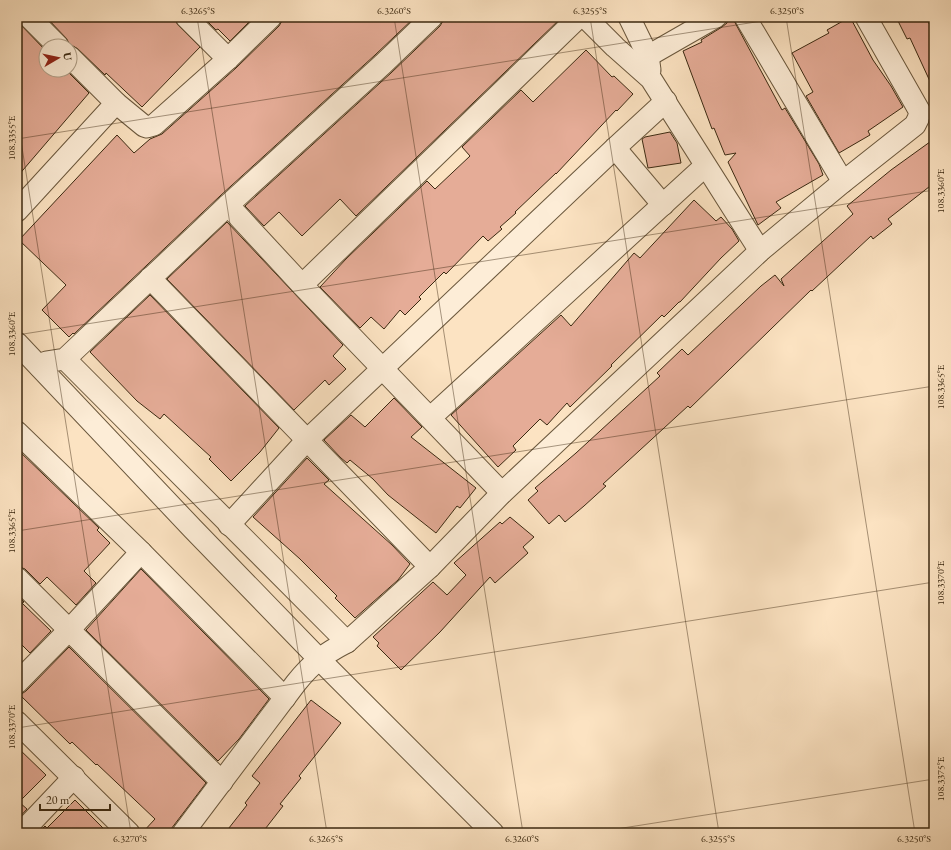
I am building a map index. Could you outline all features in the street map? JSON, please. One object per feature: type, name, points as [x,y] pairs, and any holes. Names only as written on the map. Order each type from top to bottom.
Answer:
[{"type":"street","points":[[29,17],[50,38]]},
{"type":"street","points":[[186,17],[228,59]]},
{"type":"street","points":[[78,65],[116,103],[147,127],[151,126],[228,59],[271,17]]},
{"type":"street","points":[[40,367],[46,362],[65,359],[228,205],[383,64],[432,17]]},
{"type":"street","points":[[302,285],[579,17]]},
{"type":"street","points":[[585,17],[615,47],[651,78],[705,166],[760,251]]},
{"type":"street","points":[[629,17],[648,56],[651,78]]},
{"type":"street","points":[[648,56],[716,17]]},
{"type":"street","points":[[745,17],[843,182]]},
{"type":"street","points":[[183,833],[290,690],[314,663],[331,650],[347,642],[430,567],[502,494],[760,251],[915,125],[920,112],[866,17]]},
{"type":"street","points":[[229,524],[307,440],[666,101]]},
{"type":"street","points":[[17,211],[116,103]]},
{"type":"street","points":[[615,148],[663,205]]},
{"type":"street","points":[[430,418],[705,166]]},
{"type":"street","points":[[228,205],[302,285],[502,494]]},
{"type":"street","points":[[150,278],[430,567]]},
{"type":"street","points":[[17,343],[192,529],[314,663],[493,833]]},
{"type":"street","points":[[65,359],[347,642]]},
{"type":"street","points":[[17,432],[141,552],[290,690]]},
{"type":"street","points":[[17,683],[69,630],[141,552]]},
{"type":"street","points":[[17,578],[222,782]]},
{"type":"street","points":[[17,722],[129,833]]},
{"type":"street","points":[[21,833],[74,778]]},
{"type":"building","points":[[17,17],[21,25],[38,43],[38,78],[74,78],[89,93],[17,177]]},
{"type":"building","points":[[46,17],[174,17],[178,25],[200,47],[142,107],[78,49],[78,38],[66,38]]},
{"type":"building","points":[[203,17],[254,17],[230,41]]},
{"type":"building","points":[[283,17],[415,17],[69,337],[42,310],[66,285],[19,240],[117,135],[134,153],[150,139],[162,134],[236,68],[279,26]]},
{"type":"building","points":[[444,17],[562,17],[356,216],[340,199],[302,236],[279,212],[264,226],[245,206],[391,73],[440,26]]},
{"type":"building","points":[[728,17],[732,17],[782,110],[785,108],[819,164],[823,175],[776,202],[781,208],[758,225],[728,162],[736,153],[725,155],[714,128],[712,129],[683,51],[702,42],[701,40],[722,27],[727,23]]},
{"type":"building","points":[[850,17],[873,60],[903,107],[868,131],[870,135],[839,153],[806,96],[813,92],[792,53],[829,33],[827,30]]},
{"type":"building","points":[[896,17],[926,17],[934,34],[934,90],[910,38],[907,39]]},
{"type":"building","points":[[586,50],[612,77],[614,76],[633,94],[556,174],[500,227],[502,229],[488,241],[483,236],[446,274],[444,272],[419,297],[421,299],[405,315],[400,310],[384,329],[371,317],[360,328],[320,287],[346,259],[427,181],[435,189],[470,156],[462,147],[521,90],[533,102]]},
{"type":"building","points":[[670,132],[677,143],[681,163],[648,168],[642,139],[645,137]]},
{"type":"building","points":[[934,139],[934,183],[888,219],[892,224],[873,239],[871,236],[812,291],[811,290],[690,408],[688,406],[603,484],[606,486],[584,506],[565,522],[559,515],[549,524],[528,500],[538,491],[535,488],[576,453],[660,376],[657,373],[682,349],[688,355],[761,286],[775,275],[784,286],[781,279],[853,214],[847,206],[891,170]]},
{"type":"building","points":[[694,200],[716,221],[721,217],[732,229],[739,241],[680,302],[664,317],[662,315],[570,407],[567,403],[547,425],[540,419],[513,446],[516,450],[498,467],[451,415],[561,315],[571,326],[634,253],[640,258]]},
{"type":"building","points":[[227,222],[343,345],[333,356],[346,369],[329,385],[325,380],[294,410],[167,279]]},
{"type":"building","points":[[150,295],[279,428],[260,452],[231,481],[209,459],[211,457],[164,414],[160,419],[137,401],[90,352]]},
{"type":"building","points":[[394,398],[422,427],[411,437],[476,488],[460,508],[457,506],[436,533],[388,495],[373,479],[350,460],[347,463],[324,440],[351,415],[365,427]]},
{"type":"building","points":[[17,449],[99,528],[97,530],[110,543],[84,571],[96,583],[76,605],[47,577],[40,584],[25,569],[17,566]]},
{"type":"building","points":[[307,458],[329,480],[324,484],[392,545],[410,564],[398,580],[355,618],[335,598],[337,596],[300,559],[253,517]]},
{"type":"building","points":[[510,517],[534,537],[523,547],[528,553],[495,583],[490,577],[440,632],[401,670],[377,646],[379,643],[373,637],[433,582],[447,595],[466,575],[454,563],[500,522],[502,524]]},
{"type":"building","points":[[141,569],[269,699],[239,739],[218,761],[86,630]]},
{"type":"building","points":[[17,595],[24,602],[22,603],[51,631],[30,653],[17,640]]},
{"type":"building","points":[[69,647],[206,783],[168,833],[142,833],[155,819],[97,764],[96,765],[72,742],[70,744],[20,695],[26,691]]},
{"type":"building","points":[[311,700],[341,723],[299,776],[301,778],[280,804],[283,806],[262,833],[225,833],[247,805],[245,803],[260,783],[252,776]]},
{"type":"building","points":[[17,747],[46,775],[19,802],[27,809],[17,820]]},
{"type":"building","points":[[75,800],[108,833],[38,833],[45,826],[47,828]]}]
